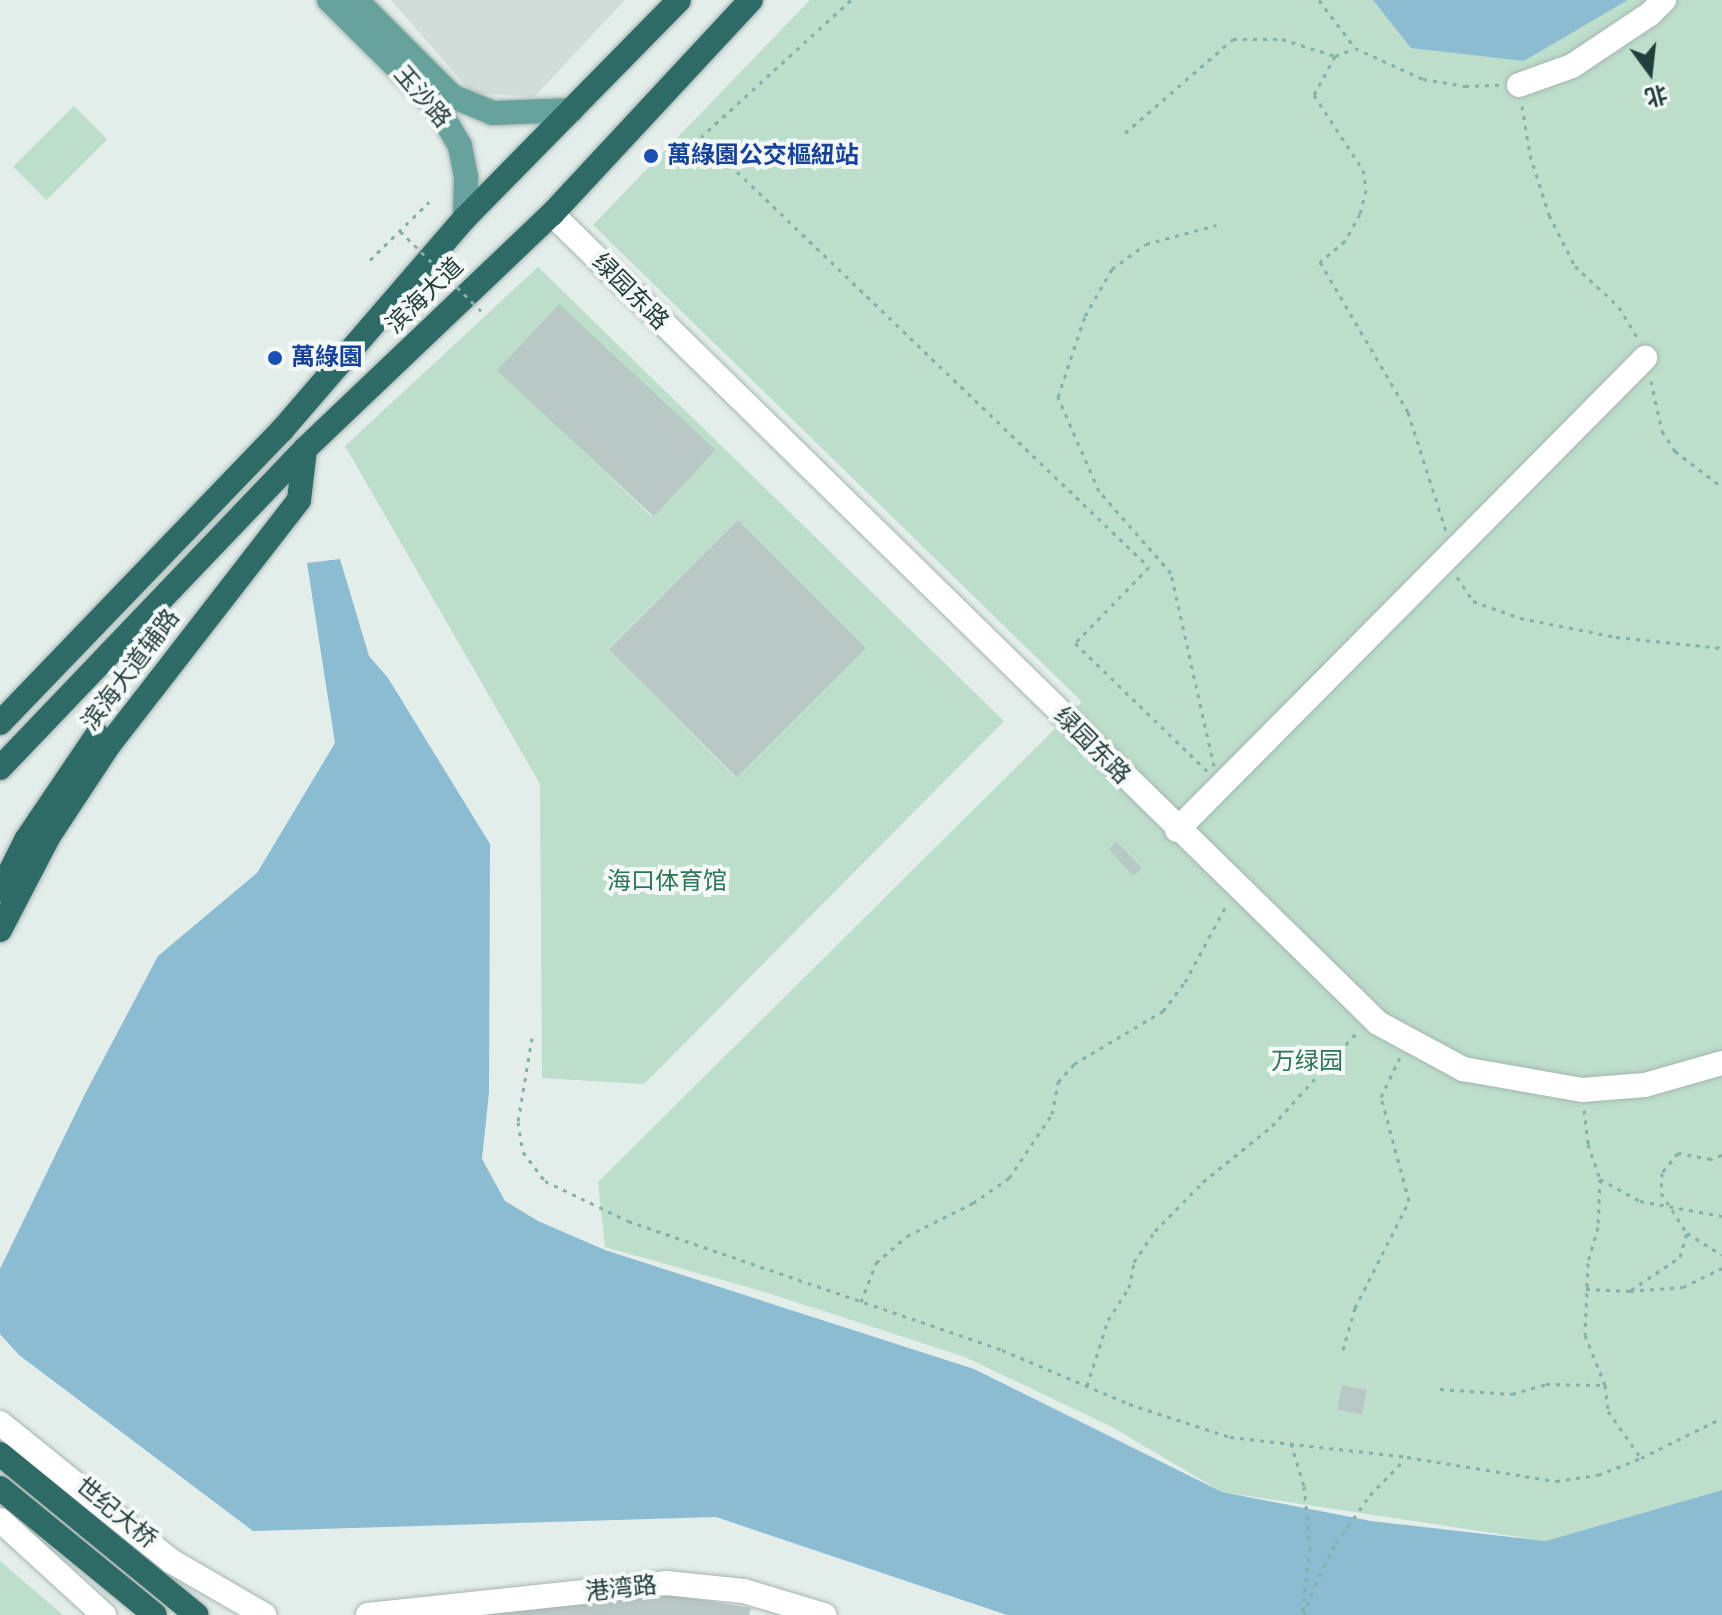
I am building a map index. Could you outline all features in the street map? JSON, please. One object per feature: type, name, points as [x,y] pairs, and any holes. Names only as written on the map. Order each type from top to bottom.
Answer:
[{"type":"highway","name":"滨海大道","points":[[0,723],[282,430],[465,218],[679,0]]},
{"type":"highway","name":"滨海大道","points":[[0,768],[305,449],[552,214],[751,0]]},
{"type":"highway","points":[[0,892],[26,840],[69,772],[235,553],[281,500],[305,449]]},
{"type":"highway","name":"滨海大道辅路","points":[[0,930],[49,836],[109,745],[299,500],[305,449]]},
{"type":"highway","points":[[0,859],[47,792],[69,772]]},
{"type":"highway","name":"世纪大桥","points":[[0,1454],[197,1615]]},
{"type":"highway","points":[[0,1488],[155,1615]]},
{"type":"main road","name":"玉沙路","points":[[329,0],[438,108],[460,146],[466,176],[465,218]]},
{"type":"main road","name":"玉沙路","points":[[356,0],[452,96],[493,113],[572,110]]},
{"type":"street","points":[[1519,85],[1542,80],[1572,66],[1639,22],[1664,0]]},
{"type":"street","name":"绿园东路","points":[[552,214],[1177,830],[1371,1016],[1463,1069],[1582,1090],[1645,1085],[1722,1063]]},
{"type":"street","points":[[1177,830],[1645,358]]},
{"type":"street","points":[[0,1423],[171,1561],[264,1615]]},
{"type":"street","points":[[0,1520],[104,1615]]},
{"type":"street","name":"港湾路","points":[[368,1615],[666,1583],[744,1591],[772,1607],[824,1615]]},
{"type":"path","points":[[851,0],[701,137],[1149,567],[1075,643],[1207,771]]},
{"type":"path","points":[[1319,0],[1355,48],[1423,79],[1465,86],[1519,85],[1530,155],[1549,215],[1575,266],[1619,307],[1633,326],[1645,358],[1662,431],[1675,451],[1722,487]]},
{"type":"path","points":[[1125,133],[1233,39],[1282,39],[1335,56],[1355,48]]},
{"type":"path","points":[[1335,56],[1314,95],[1363,170],[1366,190],[1360,214],[1345,241],[1320,262],[1408,412],[1460,586],[1473,601],[1490,609],[1616,637],[1722,648]]},
{"type":"path","points":[[370,260],[429,202]]},
{"type":"path","points":[[1215,767],[1171,573],[1099,491],[1058,397],[1085,316],[1112,269],[1146,244],[1217,225]]},
{"type":"path","points":[[400,231],[481,311]]},
{"type":"path","points":[[861,1302],[876,1263],[907,1236],[973,1203],[1009,1178],[1052,1114],[1058,1082],[1074,1064],[1163,1011],[1185,982],[1206,937],[1237,888]]},
{"type":"path","points":[[1087,1387],[1108,1320],[1129,1288],[1134,1262],[1155,1231],[1203,1182],[1272,1126],[1371,1016]]},
{"type":"path","points":[[532,1038],[518,1122],[523,1152],[545,1181],[628,1221],[1002,1350],[1129,1404],[1230,1437],[1407,1457],[1556,1481],[1598,1475],[1641,1458],[1722,1418]]},
{"type":"path","points":[[1343,1350],[1355,1308],[1409,1201],[1381,1097],[1390,1072],[1411,1041]]},
{"type":"path","points":[[1582,1090],[1588,1144],[1600,1179],[1598,1227],[1588,1263],[1585,1335],[1605,1385],[1608,1411],[1641,1458]]},
{"type":"path","points":[[1722,1155],[1711,1159],[1678,1153],[1662,1173],[1661,1193],[1687,1233],[1722,1255]]},
{"type":"path","points":[[1600,1179],[1640,1201],[1722,1216]]},
{"type":"path","points":[[1630,1291],[1680,1257],[1687,1233]]},
{"type":"path","points":[[1586,1289],[1630,1291],[1683,1287],[1722,1268]]},
{"type":"path","points":[[1440,1389],[1512,1394],[1546,1384],[1605,1385]]},
{"type":"path","points":[[1291,1443],[1304,1486],[1310,1548],[1303,1615]]},
{"type":"path","points":[[1303,1615],[1336,1543],[1370,1495],[1407,1457]]},
{"type":"shaded area","points":[[391,0],[625,0],[534,97],[472,93]]},
{"type":"green space","name":"万绿园","points":[[810,0],[1376,0],[1524,61],[1628,0],[1722,0],[1722,1490],[1546,1541],[1222,1492],[1112,1427],[965,1357],[765,1292],[605,1247],[598,1182],[1082,702],[593,225]]},
{"type":"green space","points":[[74,106],[107,139],[46,200],[13,167]]},
{"type":"green space","name":"海口体育馆","points":[[538,267],[1004,721],[644,1084],[542,1078],[540,784],[345,446]],"holes":[[[497,369],[714,451],[651,516]],[[738,520],[866,648],[735,777],[608,649]]]},
{"type":"green space","points":[[0,1561],[63,1615],[0,1615]]},
{"type":"water","points":[[1373,0],[1628,0],[1524,61],[1411,48]]},
{"type":"water","points":[[340,559],[369,656],[388,678],[490,844],[489,1092],[482,1159],[505,1201],[538,1221],[605,1250],[974,1369],[1222,1492],[1371,1521],[1546,1541],[1722,1490],[1722,1615],[1007,1615],[716,1517],[253,1531],[19,1355],[0,1334],[0,1269],[86,1092],[158,956],[257,873],[335,743],[307,563]]},
{"type":"building","points":[[559,304],[716,450],[653,517],[497,371]]},
{"type":"building","points":[[738,520],[866,648],[737,777],[609,649]]},
{"type":"building","points":[[1116,841],[1142,868],[1133,876],[1109,849]]},
{"type":"building","points":[[1342,1385],[1367,1390],[1362,1414],[1337,1410]]},
{"type":"building","points":[[659,1593],[751,1608],[749,1615],[459,1615]]},
{"type":"place","name":"萬綠園公交樞紐站","points":[[651,156]]},
{"type":"place","name":"萬綠園","points":[[275,358]]}]
